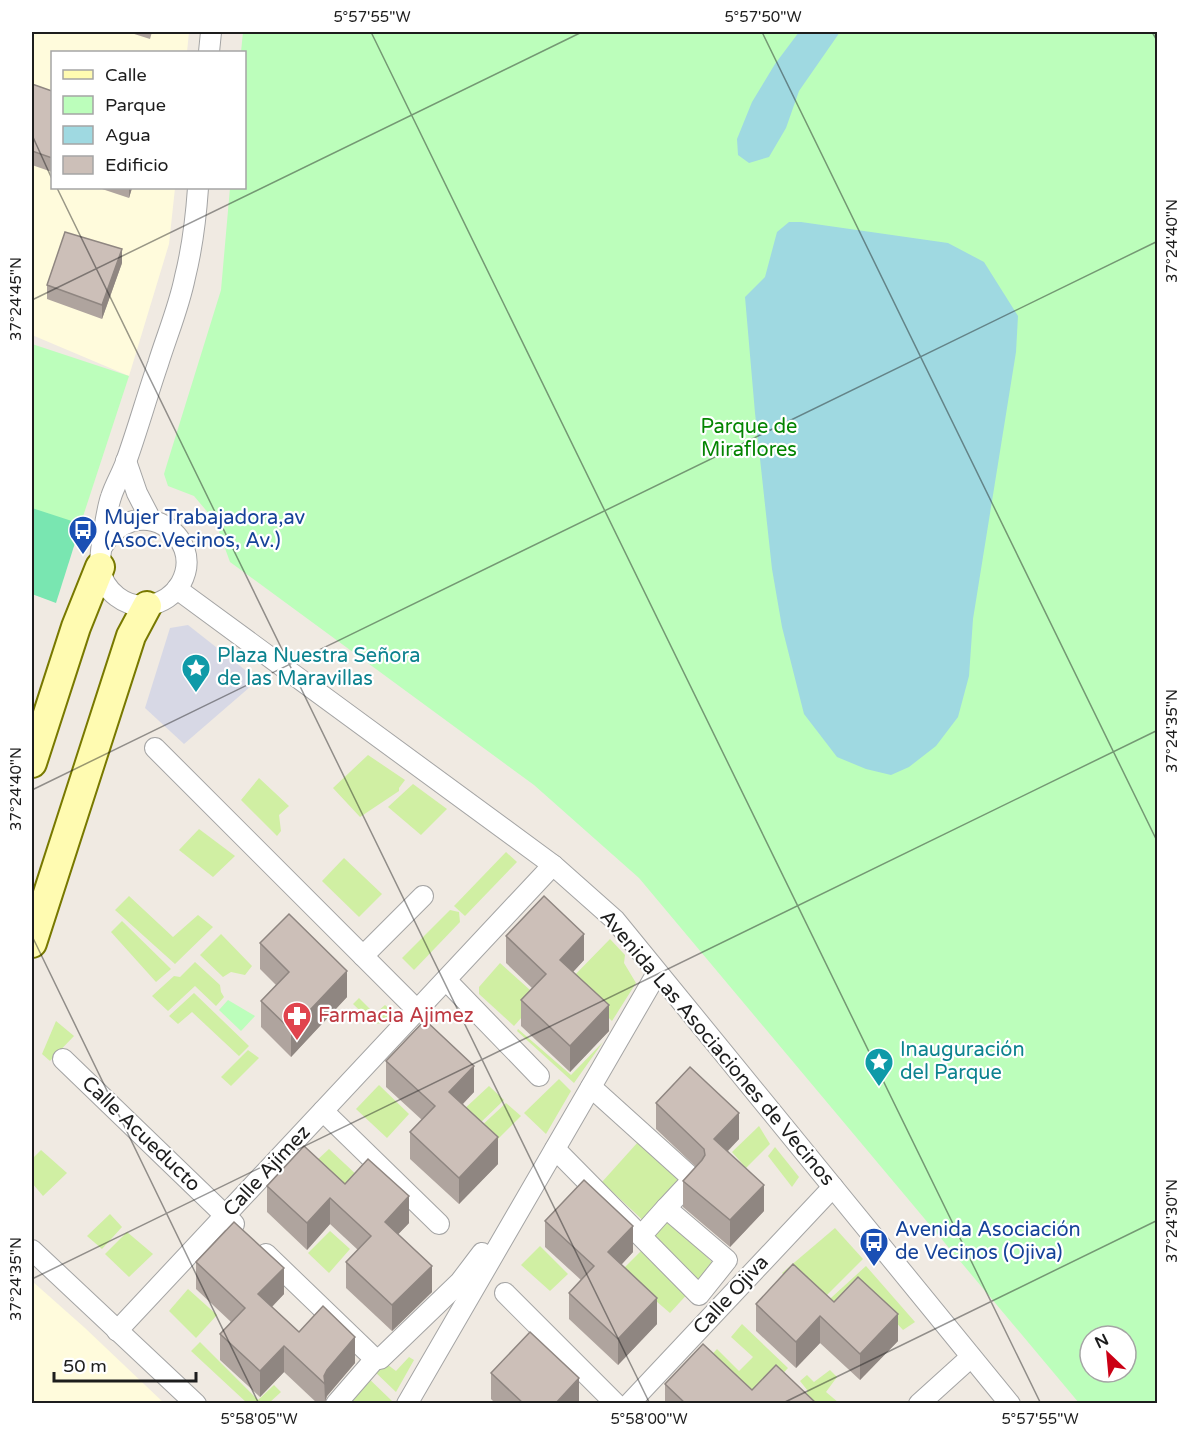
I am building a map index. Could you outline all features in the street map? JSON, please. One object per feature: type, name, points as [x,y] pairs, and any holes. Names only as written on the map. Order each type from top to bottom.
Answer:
[{"type":"street","points":[[209,51],[211,32]]},
{"type":"street","points":[[32,763],[76,627],[101,557],[114,530],[141,519],[151,520],[170,529],[185,551],[185,571],[177,589],[164,600],[147,606],[130,604],[115,596],[105,583],[101,557],[110,498],[126,461],[185,278],[198,189]]},
{"type":"street","points":[[126,461],[137,493],[151,520]]},
{"type":"street","name":"Avenida Las Asociaciones de Vecinos","points":[[177,589],[553,865],[615,920],[1010,1404]]},
{"type":"street","points":[[32,943],[134,627],[147,606]]},
{"type":"street","points":[[155,748],[417,1010]]},
{"type":"street","name":"Calle Ajímez","points":[[117,1331],[553,865]]},
{"type":"street","points":[[363,956],[423,896]]},
{"type":"street","points":[[407,1404],[657,973]]},
{"type":"street","points":[[446,980],[539,1076]]},
{"type":"street","name":"Calle Acueducto","points":[[63,1059],[378,1359]]},
{"type":"street","points":[[591,1087],[693,1179],[641,1236]]},
{"type":"street","points":[[323,1111],[439,1224]]},
{"type":"street","points":[[555,1149],[699,1295],[727,1260],[666,1208]]},
{"type":"street","name":"Calle Ojiva","points":[[629,1404],[832,1187]]},
{"type":"street","points":[[336,1404],[378,1359],[460,1282],[494,1238],[500,1244]]},
{"type":"street","points":[[32,1250],[196,1404]]},
{"type":"street","points":[[505,1293],[616,1404]]},
{"type":"street","points":[[919,1404],[971,1357]]},
{"type":"shaded area","points":[[32,32],[189,32],[187,51],[51,51],[51,189],[175,189],[169,244],[129,376],[32,335]]},
{"type":"shaded area","name":"Plaza Nuestra Señora de las Maravillas","points":[[188,625],[258,680],[184,744],[145,708],[170,628]]},
{"type":"shaded area","points":[[32,1281],[85,1328],[164,1403],[32,1403]]},
{"type":"green space","name":"Parque de Miraflores","points":[[243,32],[1157,32],[1157,1403],[1079,1403],[639,878],[534,785],[230,562],[215,521],[194,496],[168,486],[164,474],[221,290],[230,189],[246,189],[246,51],[241,51]]},
{"type":"green space","points":[[32,344],[129,376],[55,602],[32,594]]},
{"type":"green space","points":[[32,508],[81,524],[56,603],[32,594]]},
{"type":"green space","points":[[368,755],[405,780],[399,791],[360,817],[333,788]]},
{"type":"green space","points":[[259,778],[289,806],[279,815],[281,831],[277,836],[241,800]]},
{"type":"green space","points":[[413,784],[447,809],[421,835],[388,807]]},
{"type":"green space","points":[[199,829],[235,856],[213,877],[179,850]]},
{"type":"green space","points":[[506,852],[517,862],[465,916],[454,906]]},
{"type":"green space","points":[[344,858],[382,894],[359,917],[322,881]]},
{"type":"green space","points":[[129,896],[173,937],[198,915],[213,927],[175,964],[115,910]]},
{"type":"green space","points":[[450,910],[459,912],[460,922],[414,970],[402,958]]},
{"type":"green space","points":[[122,921],[171,969],[156,982],[111,932]]},
{"type":"green space","points":[[221,934],[252,966],[245,975],[231,972],[223,977],[200,955]]},
{"type":"green space","points":[[610,939],[625,955],[624,963],[636,983],[612,1021],[570,980]]},
{"type":"green space","points":[[195,962],[220,985],[224,997],[216,1006],[195,986],[168,1011],[152,996],[174,976],[180,977]]},
{"type":"green space","points":[[500,963],[539,998],[514,1026],[479,994],[479,987]]},
{"type":"green space","points":[[194,993],[249,1046],[239,1056],[192,1012],[178,1024],[169,1016]]},
{"type":"green space","points":[[359,998],[375,1014],[385,1005],[394,1013],[384,1023],[374,1024],[353,1004]]},
{"type":"green space","points":[[228,1000],[255,1016],[241,1031],[219,1010]]},
{"type":"green space","points":[[56,1021],[74,1036],[50,1061],[42,1054]]},
{"type":"green space","points":[[518,1029],[571,1075],[603,1042],[574,1083],[517,1031]]},
{"type":"green space","points":[[248,1050],[259,1058],[231,1086],[221,1077]]},
{"type":"green space","points":[[559,1079],[571,1091],[546,1134],[524,1113]]},
{"type":"green space","points":[[379,1085],[409,1114],[387,1138],[356,1109]]},
{"type":"green space","points":[[489,1086],[504,1100],[477,1126],[461,1112]]},
{"type":"green space","points":[[506,1103],[521,1116],[494,1143],[479,1128]]},
{"type":"green space","points":[[759,1126],[770,1144],[746,1168],[732,1152]]},
{"type":"green space","points":[[638,1142],[687,1186],[649,1226],[602,1182]]},
{"type":"green space","points":[[775,1147],[799,1177],[792,1187],[768,1156]]},
{"type":"green space","points":[[329,1149],[360,1178],[345,1195],[314,1163]]},
{"type":"green space","points":[[41,1150],[67,1173],[43,1196],[32,1183],[32,1159]]},
{"type":"green space","points":[[110,1214],[122,1227],[102,1249],[87,1236]]},
{"type":"green space","points":[[666,1217],[715,1265],[696,1285],[646,1239]]},
{"type":"green space","points":[[835,1228],[863,1259],[817,1305],[782,1273]]},
{"type":"green space","points":[[330,1231],[350,1249],[329,1273],[308,1253]]},
{"type":"green space","points":[[127,1232],[153,1254],[129,1277],[105,1254]]},
{"type":"green space","points":[[540,1246],[568,1274],[550,1291],[521,1265]]},
{"type":"green space","points":[[645,1247],[691,1290],[670,1313],[621,1271]]},
{"type":"green space","points":[[866,1266],[915,1322],[903,1330],[860,1283],[828,1316],[820,1308]]},
{"type":"green space","points":[[188,1289],[217,1315],[196,1338],[169,1311]]},
{"type":"green space","points":[[742,1324],[788,1368],[756,1403],[706,1361],[717,1349],[739,1371],[753,1357],[731,1337]]},
{"type":"green space","points":[[200,1342],[258,1400],[274,1385],[281,1392],[269,1403],[247,1403],[191,1351]]},
{"type":"green space","points":[[409,1357],[414,1360],[396,1392],[372,1369],[380,1359],[396,1371]]},
{"type":"green space","points":[[830,1370],[837,1377],[826,1392],[839,1403],[800,1401],[808,1391],[800,1381],[807,1375],[814,1382]]},
{"type":"green space","points":[[363,1373],[392,1401],[391,1404],[336,1404]]},
{"type":"water","points":[[799,32],[840,32],[799,91],[786,128],[769,157],[749,163],[738,155],[737,139],[752,102],[775,64]]},
{"type":"water","points":[[789,222],[948,243],[984,262],[1018,316],[1016,352],[973,619],[969,676],[958,717],[936,746],[909,767],[891,775],[866,769],[837,757],[804,714],[782,627],[772,569],[745,297],[765,277],[777,232]]},
{"type":"building","points":[[32,84],[51,91],[51,158],[32,151]]},
{"type":"building","points":[[65,232],[122,249],[102,305],[47,285]]},
{"type":"building","points":[[544,896],[584,934],[560,960],[609,1005],[570,1046],[521,1000],[546,974],[506,936]]},
{"type":"building","points":[[289,914],[347,971],[291,1030],[261,1001],[289,972],[260,943]]},
{"type":"building","points":[[425,1020],[474,1066],[449,1092],[498,1137],[459,1178],[410,1132],[435,1106],[386,1061]]},
{"type":"building","points":[[690,1067],[739,1113],[714,1139],[764,1185],[730,1220],[683,1181],[702,1160],[705,1155],[704,1149],[656,1103]]},
{"type":"building","points":[[304,1146],[345,1184],[368,1159],[409,1196],[385,1222],[432,1266],[392,1305],[346,1262],[371,1236],[330,1198],[307,1223],[267,1186]]},
{"type":"building","points":[[584,1180],[633,1226],[608,1252],[657,1298],[618,1339],[569,1293],[594,1266],[545,1221]]},
{"type":"building","points":[[234,1222],[284,1268],[258,1294],[299,1332],[323,1306],[355,1337],[327,1370],[324,1376],[325,1384],[284,1346],[260,1371],[220,1334],[245,1308],[196,1262]]},
{"type":"building","points":[[793,1264],[834,1302],[858,1277],[898,1314],[860,1354],[820,1316],[796,1342],[756,1304]]},
{"type":"building","points":[[530,1332],[579,1378],[555,1404],[524,1404],[491,1373]]},
{"type":"building","points":[[703,1344],[752,1390],[776,1365],[817,1404],[686,1404],[665,1384]]},
{"type":"place","name":"Mujer Trabajadora,av (Asoc.Vecinos, Av.)","points":[[83,556]]},
{"type":"place","name":"Plaza Nuestra Señora de las Maravillas","points":[[196,694]]},
{"type":"place","name":"Farmacia Ajimez","points":[[297,1042]]},
{"type":"place","name":"Inauguración del Parque","points":[[879,1088]]},
{"type":"place","name":"Avenida Asociación de Vecinos (Ojiva)","points":[[874,1268]]}]
